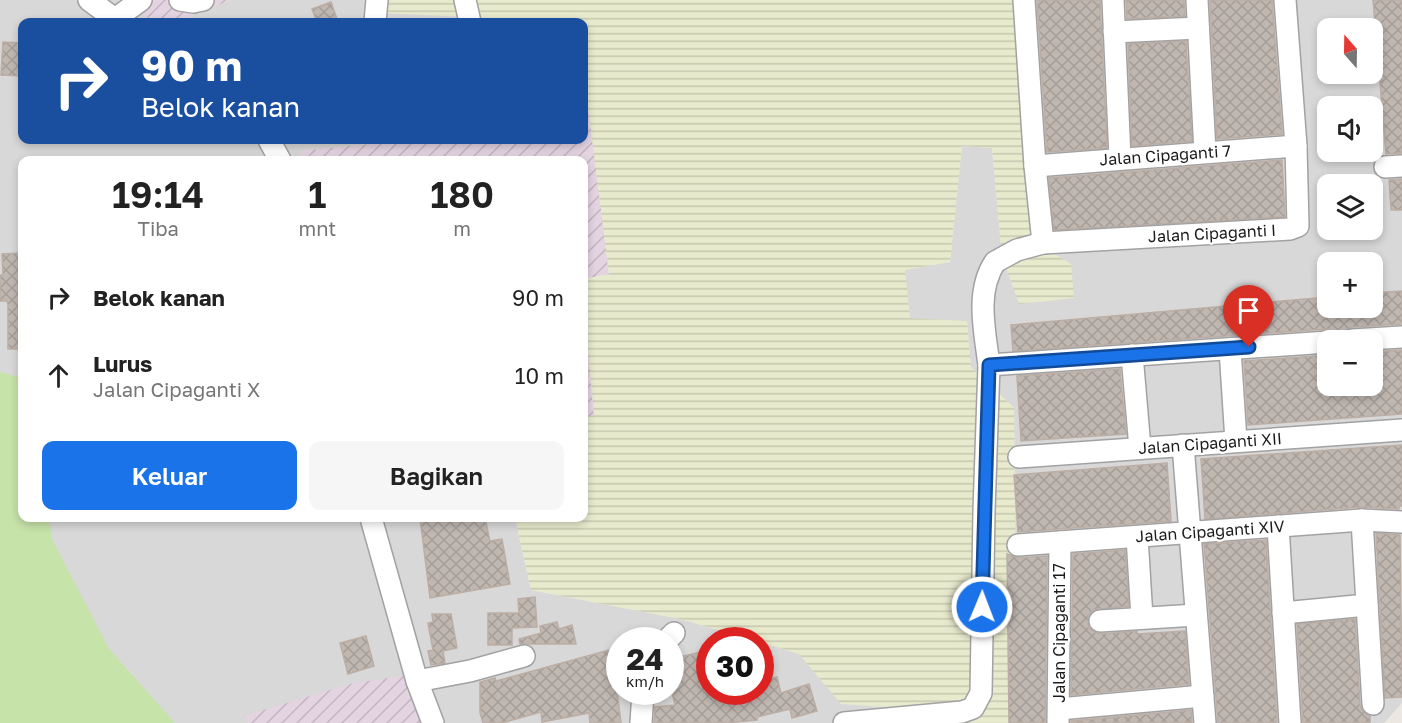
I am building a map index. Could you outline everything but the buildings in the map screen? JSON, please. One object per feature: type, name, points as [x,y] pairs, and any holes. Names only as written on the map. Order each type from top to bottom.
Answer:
[{"type":"street","points":[[89,0],[113,18]]},
{"type":"street","points":[[120,18],[141,0]]},
{"type":"street","points":[[180,0],[193,2],[203,0]]},
{"type":"street","points":[[375,18],[377,0]]},
{"type":"street","points":[[465,0],[469,18]]},
{"type":"street","points":[[844,723],[962,712],[973,708],[981,693],[989,365],[983,304],[991,268],[995,262],[1004,256],[1043,243],[1035,165],[1024,0]]},
{"type":"street","points":[[1113,0],[1120,158]]},
{"type":"street","points":[[1197,0],[1205,152]]},
{"type":"street","name":"Jalan Cipaganti I","points":[[1043,243],[1290,229],[1298,226],[1296,146],[1285,0]]},
{"type":"street","points":[[1114,32],[1198,28]]},
{"type":"street","name":"Jalan Cipaganti 7","points":[[1035,165],[1296,146]]},
{"type":"street","points":[[1383,338],[1402,337]]},
{"type":"street","points":[[989,365],[1317,343]]},
{"type":"street","points":[[1230,349],[1236,441]]},
{"type":"street","points":[[1132,355],[1140,448]]},
{"type":"street","name":"Jalan Cipaganti XII","points":[[1019,457],[1402,429]]},
{"type":"street","points":[[1183,445],[1205,723]]},
{"type":"street","points":[[1362,520],[1373,704]]},
{"type":"street","name":"Jalan Cipaganti XIV","points":[[1018,545],[1362,520],[1402,522]]},
{"type":"street","points":[[372,522],[417,681],[433,723]]},
{"type":"street","points":[[1278,526],[1290,723]]},
{"type":"street","points":[[1137,537],[1142,618]]},
{"type":"street","name":"Jalan Cipaganti 17","points":[[1059,716],[1060,542]]},
{"type":"street","points":[[1284,614],[1367,605]]},
{"type":"street","points":[[1100,621],[1196,615]]},
{"type":"street","points":[[417,681],[470,671],[524,656]]},
{"type":"street","points":[[1059,716],[1203,696]]},
{"type":"street","points":[[641,723],[642,705]]},
{"type":"shaded area","points":[[0,0],[126,0],[148,18],[18,18],[18,144],[370,144],[300,151],[301,156],[18,156],[18,522],[516,522],[531,590],[680,619],[708,627],[696,627],[696,705],[774,705],[774,646],[799,654],[841,703],[884,707],[885,723],[0,723]]},
{"type":"shaded area","points":[[126,0],[231,0],[187,18],[148,18]]},
{"type":"shaded area","points":[[231,0],[379,0],[546,18],[187,18]]},
{"type":"shaded area","points":[[1028,0],[1402,0],[1402,703],[1384,723],[1017,723],[1014,408],[971,367],[967,322],[910,318],[904,270],[950,262],[962,146],[992,148],[1002,257],[1030,238]]},
{"type":"shaded area","points":[[588,103],[609,274],[588,278],[588,156],[301,156],[300,151],[370,144],[588,144]]},
{"type":"shaded area","points":[[588,349],[594,416],[588,417]]},
{"type":"shaded area","points":[[407,675],[427,723],[248,723],[244,716],[350,684]]},
{"type":"green space","points":[[379,0],[1028,0],[1030,238],[1071,264],[1074,298],[1019,304],[1002,257],[992,148],[962,146],[950,262],[905,270],[910,318],[967,321],[971,367],[1014,408],[1017,723],[885,723],[884,707],[841,704],[799,654],[774,646],[774,627],[708,627],[680,619],[531,590],[516,522],[588,522],[588,417],[594,415],[588,349],[588,278],[609,274],[588,108],[588,18],[493,18],[380,13]]},
{"type":"green space","points":[[0,372],[18,377],[18,522],[50,522],[52,539],[109,649],[175,723],[0,723]]},
{"type":"route","points":[[982,607],[989,365],[1249,347]]}]
